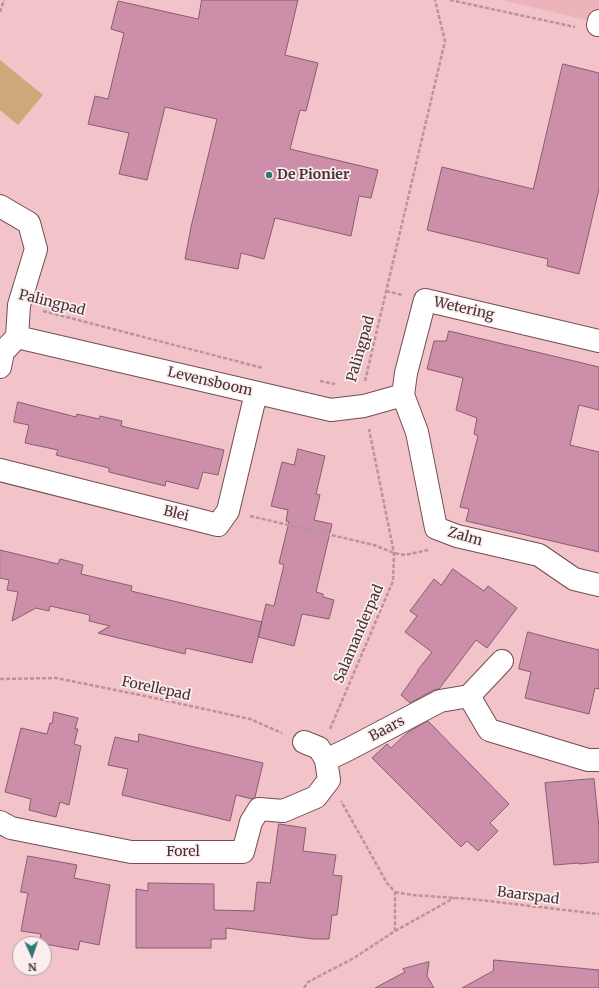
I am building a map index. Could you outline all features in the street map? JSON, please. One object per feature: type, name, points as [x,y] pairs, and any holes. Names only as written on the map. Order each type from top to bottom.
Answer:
[{"type":"street","points":[[0,206],[29,223],[36,249],[19,305],[17,337],[3,352],[0,367]]},
{"type":"street","name":"Wetering","points":[[403,394],[406,373],[425,300],[599,341]]},
{"type":"street","name":"Levensboom","points":[[17,337],[331,410],[364,406],[403,394]]},
{"type":"street","points":[[228,511],[256,393]]},
{"type":"street","name":"Zalm","points":[[403,394],[417,432],[436,528],[457,536],[539,555],[574,579],[599,585]]},
{"type":"street","name":"Blei","points":[[0,470],[218,525],[228,511]]},
{"type":"street","points":[[502,661],[469,696],[488,730],[588,760],[599,760]]},
{"type":"street","name":"Baars","points":[[320,757],[350,749],[440,701],[469,696]]},
{"type":"street","name":"Forel","points":[[0,822],[11,828],[131,852],[243,852],[251,822],[259,809],[283,811],[316,797],[320,757]]},
{"type":"path","points":[[0,12],[4,0]]},
{"type":"path","name":"Palingpad","points":[[364,383],[445,41],[435,0]]},
{"type":"path","points":[[450,0],[592,25]]},
{"type":"path","name":"Palingpad","points":[[19,305],[270,369]]},
{"type":"path","name":"Palingpad","points":[[313,380],[342,386]]},
{"type":"path","name":"Salamanderpad","points":[[320,757],[330,728],[393,581],[394,553],[364,406]]},
{"type":"path","points":[[228,511],[374,545],[394,553],[405,555],[429,550],[457,536]]},
{"type":"path","name":"Forellepad","points":[[0,679],[56,678],[250,719],[320,757]]},
{"type":"path","points":[[320,757],[387,883],[395,892],[395,931]]},
{"type":"path","name":"Baarspad","points":[[395,892],[599,914]]},
{"type":"path","points":[[304,988],[308,982],[354,958],[395,931],[454,898]]},
{"type":"shaded area","points":[[502,0],[599,0],[599,23]]},
{"type":"shaded area","points":[[0,60],[43,95],[18,125],[0,110]]},
{"type":"building","points":[[202,0],[298,0],[285,55],[318,63],[306,111],[300,110],[290,149],[378,170],[371,198],[359,196],[351,236],[275,218],[264,259],[241,253],[238,269],[185,259],[191,227],[217,119],[165,107],[147,180],[119,174],[129,133],[88,124],[95,96],[108,99],[124,33],[111,29],[118,1],[198,19]]},
{"type":"building","points":[[563,64],[599,73],[599,189],[579,274],[547,266],[548,259],[427,230],[442,167],[533,189]]},
{"type":"building","points":[[449,331],[599,367],[599,410],[579,405],[570,445],[599,452],[599,552],[466,521],[469,509],[460,507],[478,436],[474,434],[477,418],[456,410],[463,378],[427,369],[434,341],[446,341]]},
{"type":"building","points":[[18,402],[76,417],[77,414],[99,419],[100,416],[122,421],[121,426],[224,450],[218,475],[203,472],[198,489],[166,481],[165,486],[109,472],[109,468],[56,455],[58,450],[25,443],[29,425],[14,422]]},
{"type":"building","points":[[298,449],[325,456],[316,494],[320,495],[314,520],[332,524],[316,592],[323,594],[323,597],[334,600],[329,619],[302,614],[294,646],[258,637],[266,604],[274,606],[284,565],[279,563],[289,522],[286,521],[288,510],[271,506],[282,462],[294,465]]},
{"type":"building","points":[[0,550],[58,564],[60,559],[83,565],[81,574],[132,586],[131,591],[262,622],[252,663],[186,648],[185,654],[98,633],[110,626],[89,621],[90,615],[50,606],[49,611],[36,608],[12,621],[18,592],[7,590],[9,580],[0,578]]},
{"type":"building","points":[[453,569],[484,591],[488,586],[517,608],[487,648],[476,640],[439,689],[434,690],[410,703],[401,695],[432,652],[405,632],[417,616],[410,611],[434,579],[441,585]]},
{"type":"building","points":[[528,632],[599,650],[599,689],[595,688],[589,714],[525,698],[531,672],[519,669]]},
{"type":"building","points":[[54,712],[78,718],[75,729],[78,729],[74,744],[81,746],[69,805],[60,802],[56,817],[29,810],[31,799],[5,792],[21,728],[47,734],[50,723],[52,723]]},
{"type":"building","points":[[428,721],[509,804],[490,823],[498,831],[478,851],[467,841],[461,847],[372,758],[387,744],[391,748],[407,733]]},
{"type":"building","points":[[139,734],[263,763],[255,797],[252,799],[236,795],[230,821],[122,795],[128,769],[108,765],[115,737],[138,742]]},
{"type":"building","points":[[594,779],[599,828],[599,862],[554,865],[545,783]]},
{"type":"building","points":[[279,824],[306,828],[303,851],[336,855],[333,875],[342,876],[337,915],[332,915],[329,939],[313,939],[226,928],[226,939],[211,939],[211,948],[136,948],[136,889],[148,891],[148,883],[214,884],[214,910],[254,911],[257,882],[270,883]]},
{"type":"building","points":[[28,856],[77,865],[74,878],[110,885],[99,945],[80,941],[78,950],[52,945],[52,936],[41,936],[41,934],[21,931],[28,893],[21,892]]},
{"type":"building","points":[[494,960],[599,970],[599,988],[462,988],[493,971]]},
{"type":"building","points":[[429,962],[427,976],[434,988],[375,988],[405,972],[403,969]]},
{"type":"place","name":"De Pionier","points":[[269,175]]}]
